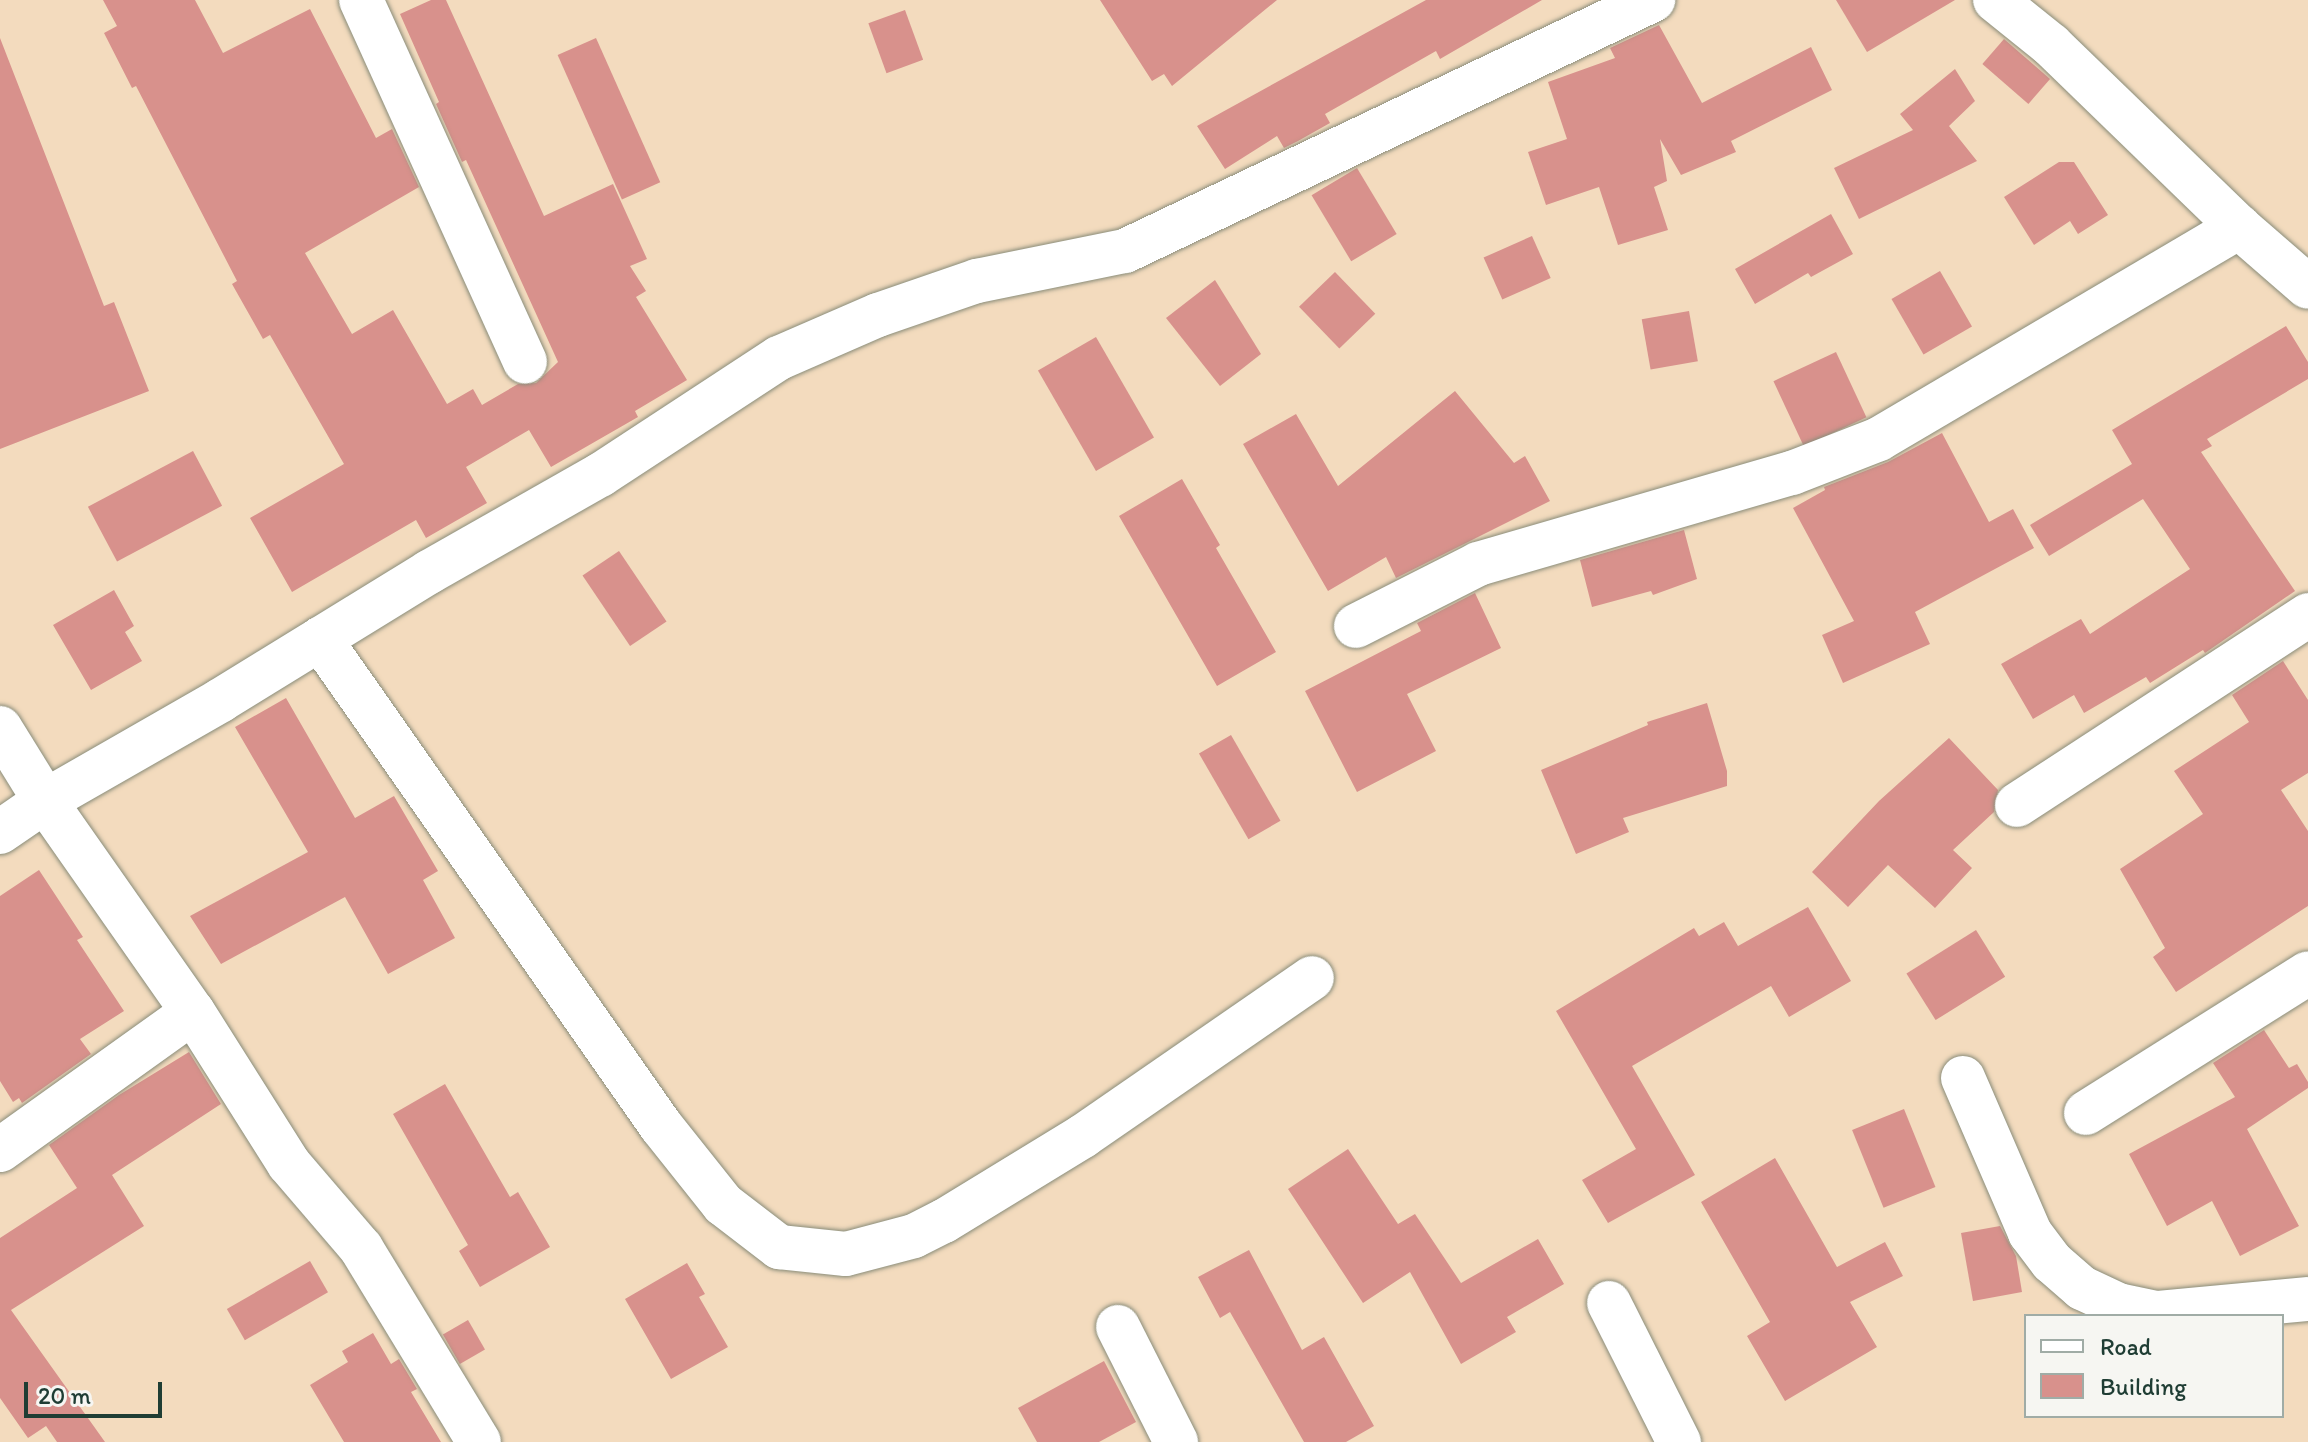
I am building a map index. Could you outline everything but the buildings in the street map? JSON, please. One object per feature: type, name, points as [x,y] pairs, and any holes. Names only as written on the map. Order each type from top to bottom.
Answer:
[{"type":"street","points":[[361,0],[525,361]]},
{"type":"street","points":[[0,832],[45,801],[429,572],[600,475],[779,358],[878,315],[977,281],[1125,251],[1653,0]]},
{"type":"street","points":[[1995,0],[2051,45],[2239,227],[2308,287]]},
{"type":"street","points":[[1356,626],[1478,564],[1792,473],[1879,439],[2239,227]]},
{"type":"street","points":[[2017,805],[2308,615]]},
{"type":"street","points":[[320,639],[661,1126],[723,1204],[779,1247],[846,1254],[914,1236],[944,1221],[1083,1136],[1312,978]]},
{"type":"street","points":[[0,728],[45,801],[193,1012],[289,1164],[361,1248],[479,1442]]},
{"type":"street","points":[[2086,1113],[2308,973]]},
{"type":"street","points":[[0,1150],[193,1012]]},
{"type":"street","points":[[1963,1078],[2030,1233],[2052,1262],[2082,1288],[2118,1305],[2156,1313],[2308,1299]]},
{"type":"street","points":[[1609,1303],[1679,1442]]},
{"type":"street","points":[[1118,1327],[1176,1442]]}]
